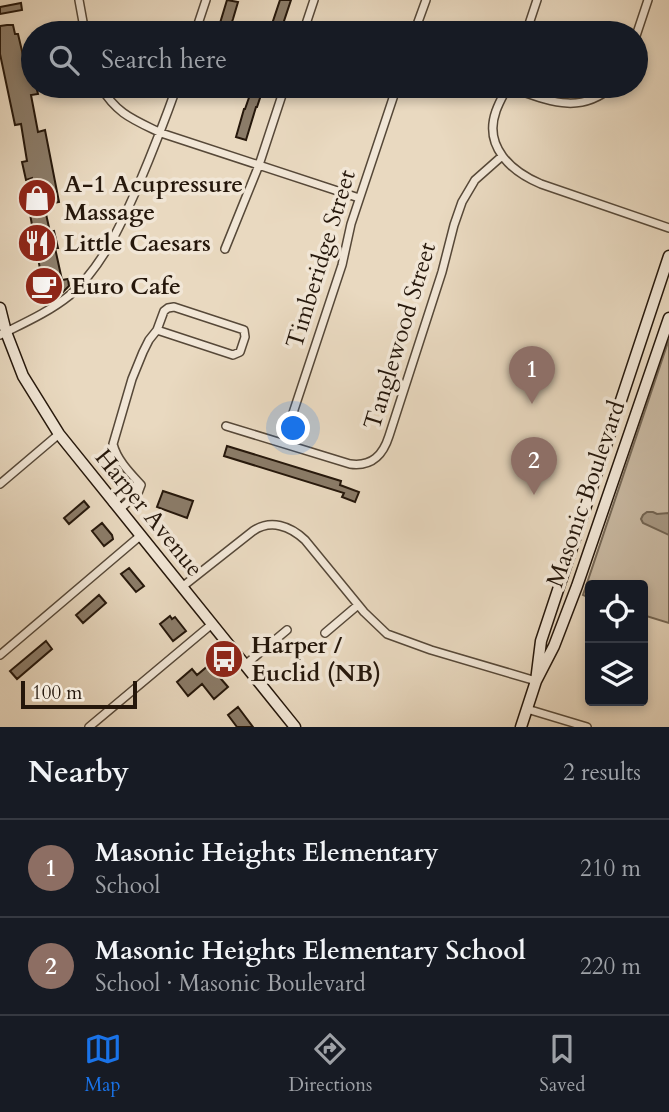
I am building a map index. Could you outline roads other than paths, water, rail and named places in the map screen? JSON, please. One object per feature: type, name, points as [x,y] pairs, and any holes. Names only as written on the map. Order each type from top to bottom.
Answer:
[{"type":"main road","name":"Masonic Boulevard","points":[[536,681],[541,641],[669,256]]},
{"type":"main road","points":[[647,384],[638,377],[637,371],[648,335],[653,305]]},
{"type":"main road","name":"Harper Avenue","points":[[0,308],[3,334],[23,376],[59,434],[294,727]]},
{"type":"main road","name":"Masonic Boulevard","points":[[521,727],[536,681],[554,646],[578,586],[669,318]]},
{"type":"main road","points":[[592,487],[599,491],[603,498],[604,511]]},
{"type":"main road","points":[[574,543],[583,542],[596,534]]},
{"type":"main road","points":[[560,584],[569,588],[578,586]]},
{"type":"street","points":[[79,0],[83,21]]},
{"type":"street","points":[[199,21],[206,0]]},
{"type":"street","points":[[307,21],[314,0]]},
{"type":"street","points":[[418,21],[426,0]]},
{"type":"street","points":[[530,21],[537,0]]},
{"type":"street","points":[[641,21],[648,0]]},
{"type":"street","points":[[109,98],[121,112],[161,133],[359,198]]},
{"type":"street","points":[[3,334],[59,304],[86,278],[102,257],[123,220],[161,133],[173,98]]},
{"type":"street","points":[[225,249],[259,165],[281,98]]},
{"type":"street","name":"Timberidge Street","points":[[282,443],[342,265],[351,224],[393,98]]},
{"type":"street","points":[[502,98],[494,121],[495,139],[501,157],[511,167],[529,179],[669,228]]},
{"type":"street","points":[[545,98],[571,104],[596,98]]},
{"type":"street","name":"Tanglewood Street","points":[[226,426],[350,464],[364,464],[379,457],[389,436],[462,202],[475,180],[501,157]]},
{"type":"street","points":[[116,507],[130,487],[141,485],[119,458],[113,444],[132,379],[143,352],[158,330],[164,310],[174,307],[244,330],[245,337],[240,352],[233,355],[158,330]]},
{"type":"street","points":[[0,484],[59,434]]},
{"type":"street","points":[[182,587],[259,527],[270,524],[286,528],[305,540],[358,605],[381,629],[394,637],[536,681]]},
{"type":"street","points":[[0,655],[140,536]]},
{"type":"street","points":[[325,633],[358,605]]},
{"type":"street","points":[[89,727],[212,624]]},
{"type":"street","points":[[245,665],[287,630]]},
{"type":"street","points":[[527,709],[587,727]]},
{"type":"place","name":"A-1 Acupressure Massage","points":[[37,198]]},
{"type":"place","name":"Little Caesars","points":[[37,243]]},
{"type":"place","name":"Euro Cafe","points":[[44,286]]},
{"type":"place","name":"Masonic Heights Elementary","points":[[532,404]]},
{"type":"place","name":"Masonic Heights Elementary School","points":[[534,495]]},
{"type":"place","name":"Harper / Euclid (NB)","points":[[224,659]]}]
